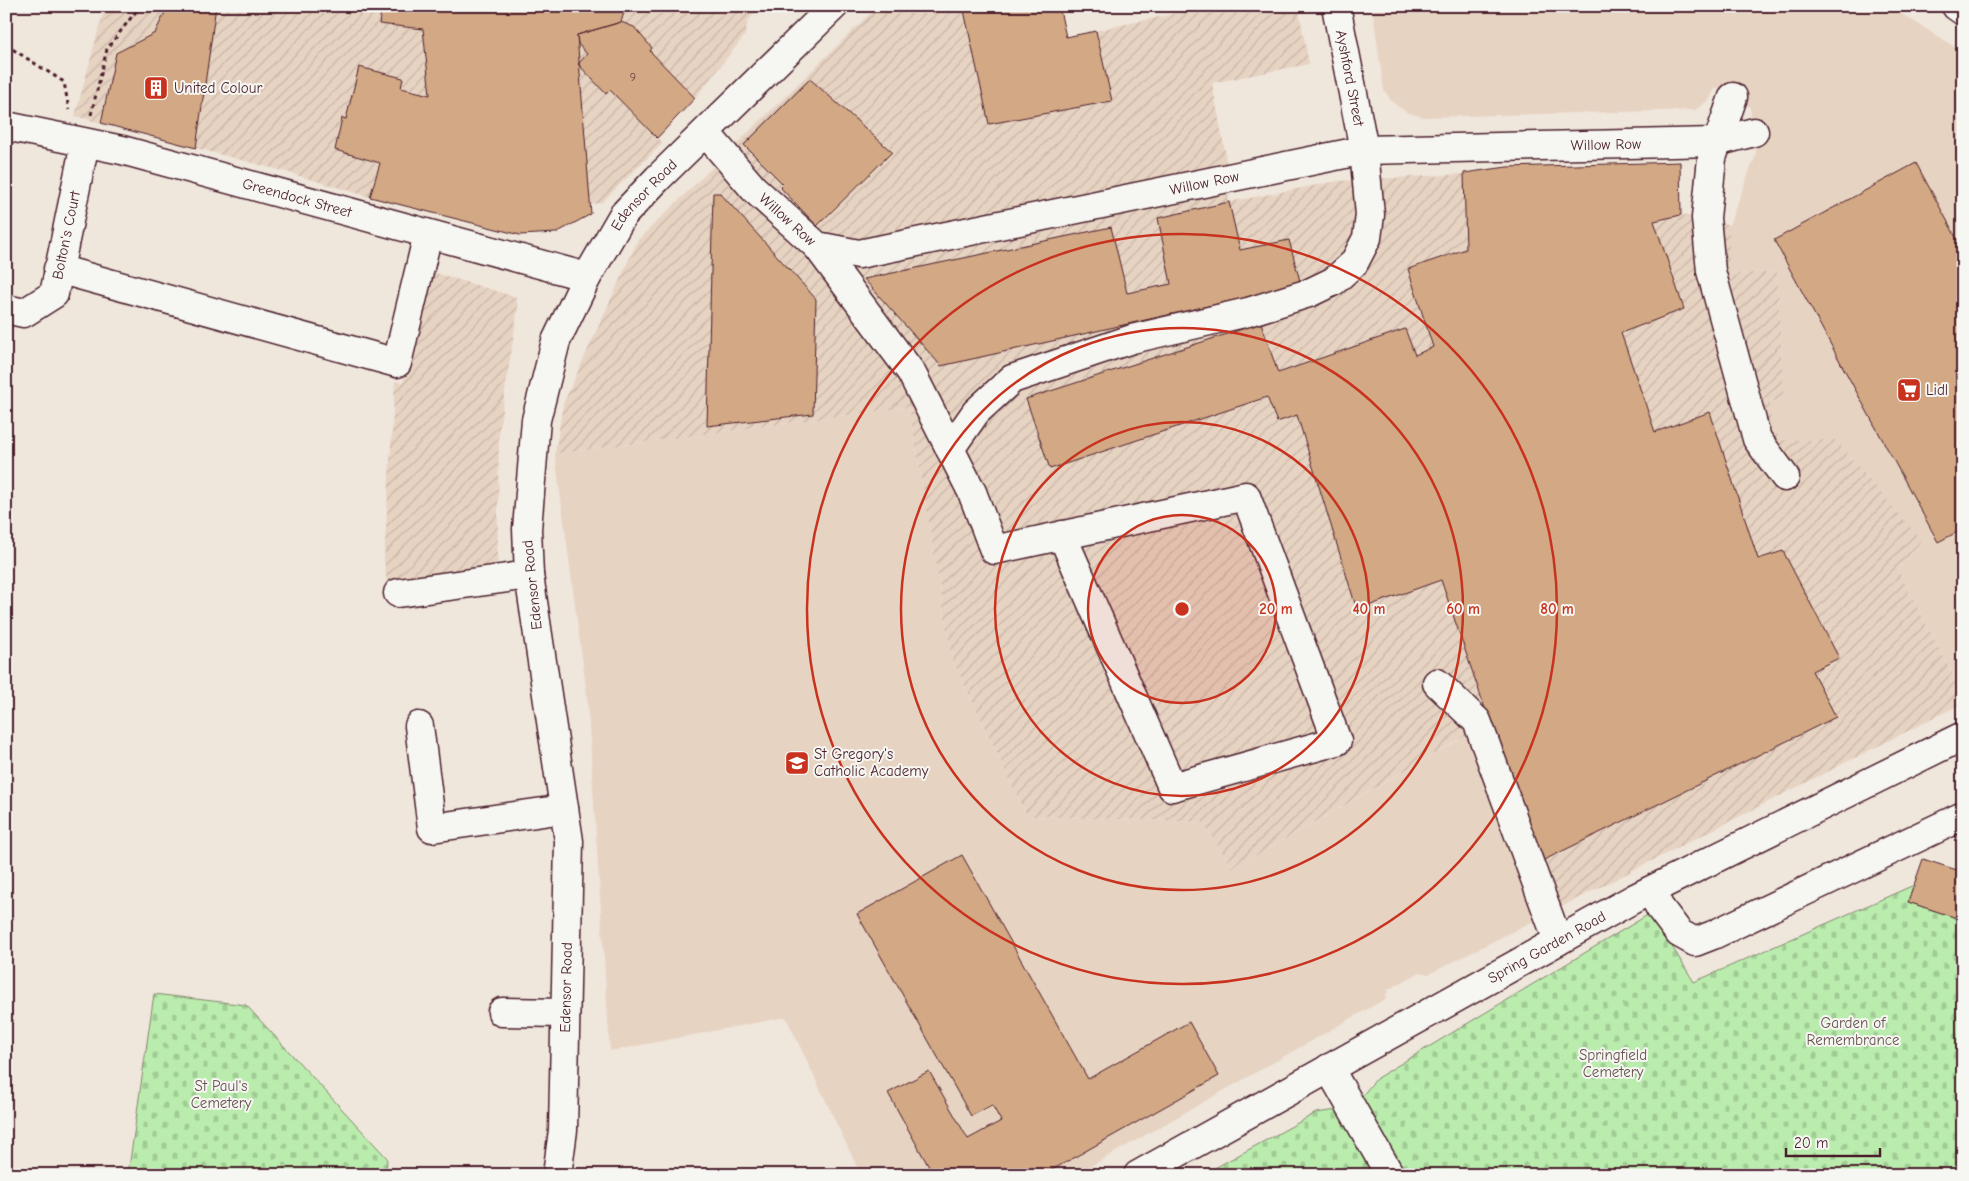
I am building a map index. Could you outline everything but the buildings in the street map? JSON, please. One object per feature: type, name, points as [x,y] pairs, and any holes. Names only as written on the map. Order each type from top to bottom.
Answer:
[{"type":"street","name":"Edensor Road","points":[[557,1175],[564,1130],[569,841],[529,575],[526,529],[536,420],[556,341],[587,277],[623,216],[658,178],[706,133],[810,18],[834,6]]},
{"type":"street","name":"Ayshford Street","points":[[950,449],[976,412],[1012,379],[1132,339],[1248,312],[1309,294],[1334,281],[1354,263],[1368,238],[1370,215],[1364,150],[1336,6]]},
{"type":"street","points":[[1956,6],[1963,11]]},
{"type":"street","points":[[1733,97],[1712,158],[1706,218],[1711,271],[1757,439],[1785,477]]},
{"type":"street","name":"Greendock Street","points":[[6,126],[122,150],[587,277]]},
{"type":"street","name":"Willow Row","points":[[706,133],[754,189],[817,246],[858,254],[1364,150],[1716,142],[1754,132]]},
{"type":"street","name":"Bolton's Court","points":[[15,311],[54,294],[75,141]]},
{"type":"street","points":[[58,269],[397,363],[428,234]]},
{"type":"street","points":[[817,246],[911,372],[972,492],[994,550],[1062,535],[1246,496],[1337,741],[1172,787],[1062,535]]},
{"type":"street","points":[[398,593],[529,575]]},
{"type":"street","points":[[1437,683],[1477,721],[1558,942]]},
{"type":"street","points":[[420,726],[432,828],[564,809]]},
{"type":"street","name":"Spring Garden Road","points":[[1138,1175],[1651,891],[1963,736]]},
{"type":"street","points":[[1651,891],[1660,908],[1679,934],[1695,942],[1963,816]]},
{"type":"street","points":[[502,1012],[565,1013]]},
{"type":"street","points":[[1329,1068],[1390,1175]]},
{"type":"path","points":[[75,141],[106,49],[140,6]]},
{"type":"path","points":[[6,44],[64,82],[75,141]]},
{"type":"shaded area","points":[[105,6],[763,6],[748,20],[745,35],[695,98],[658,138],[663,143],[602,202],[590,205],[591,214],[520,235],[370,197],[283,171],[75,116]]},
{"type":"shaded area","points":[[878,6],[1059,6],[1066,37],[1210,6],[1298,6],[1309,64],[1212,83],[1225,151],[1229,202],[1338,181],[1680,162],[1681,215],[1706,218],[1729,225],[1729,274],[1777,272],[1784,400],[1770,401],[1771,429],[1784,440],[1836,440],[1922,541],[1898,570],[1963,694],[1963,703],[1535,920],[1469,734],[1233,869],[1202,822],[1027,816],[952,659],[909,407],[555,454],[563,404],[638,240]]},
{"type":"shaded area","points":[[1372,6],[1889,6],[1963,52],[1963,694],[1898,570],[1922,542],[1836,440],[1784,440],[1770,429],[1770,401],[1784,400],[1777,272],[1728,274],[1729,225],[1756,155],[1750,107],[1715,87],[1710,99],[1695,110],[1423,117],[1406,112],[1392,102],[1384,90]]},
{"type":"shaded area","points":[[429,271],[516,297],[518,307],[499,430],[497,589],[390,607],[384,560],[395,381],[403,383]]},
{"type":"shaded area","name":"St Gregory's Catholic Academy","points":[[909,407],[952,659],[1027,816],[1202,822],[1233,869],[1470,734],[1535,920],[1429,974],[1420,972],[1388,990],[1385,999],[1075,1175],[861,1175],[786,1017],[610,1051],[587,695],[555,454]]},
{"type":"green space","points":[[1914,885],[1908,902],[1963,920],[1963,1175],[1202,1175],[1316,1113],[1352,1108],[1377,1078],[1651,913],[1694,982]]},
{"type":"green space","name":"St Paul's Cemetery","points":[[154,994],[246,1005],[387,1158],[386,1175],[128,1175]]},
{"type":"place","name":"United Colour","points":[[156,88]]},
{"type":"place","name":"Lidl","points":[[1909,390]]},
{"type":"place","name":"St Gregory's Catholic Academy","points":[[797,763]]},
{"type":"park label","name":"Garden of Remembrance","points":[[1853,1032]]},
{"type":"park label","name":"Springfield Cemetery","points":[[1613,1064]]}]
